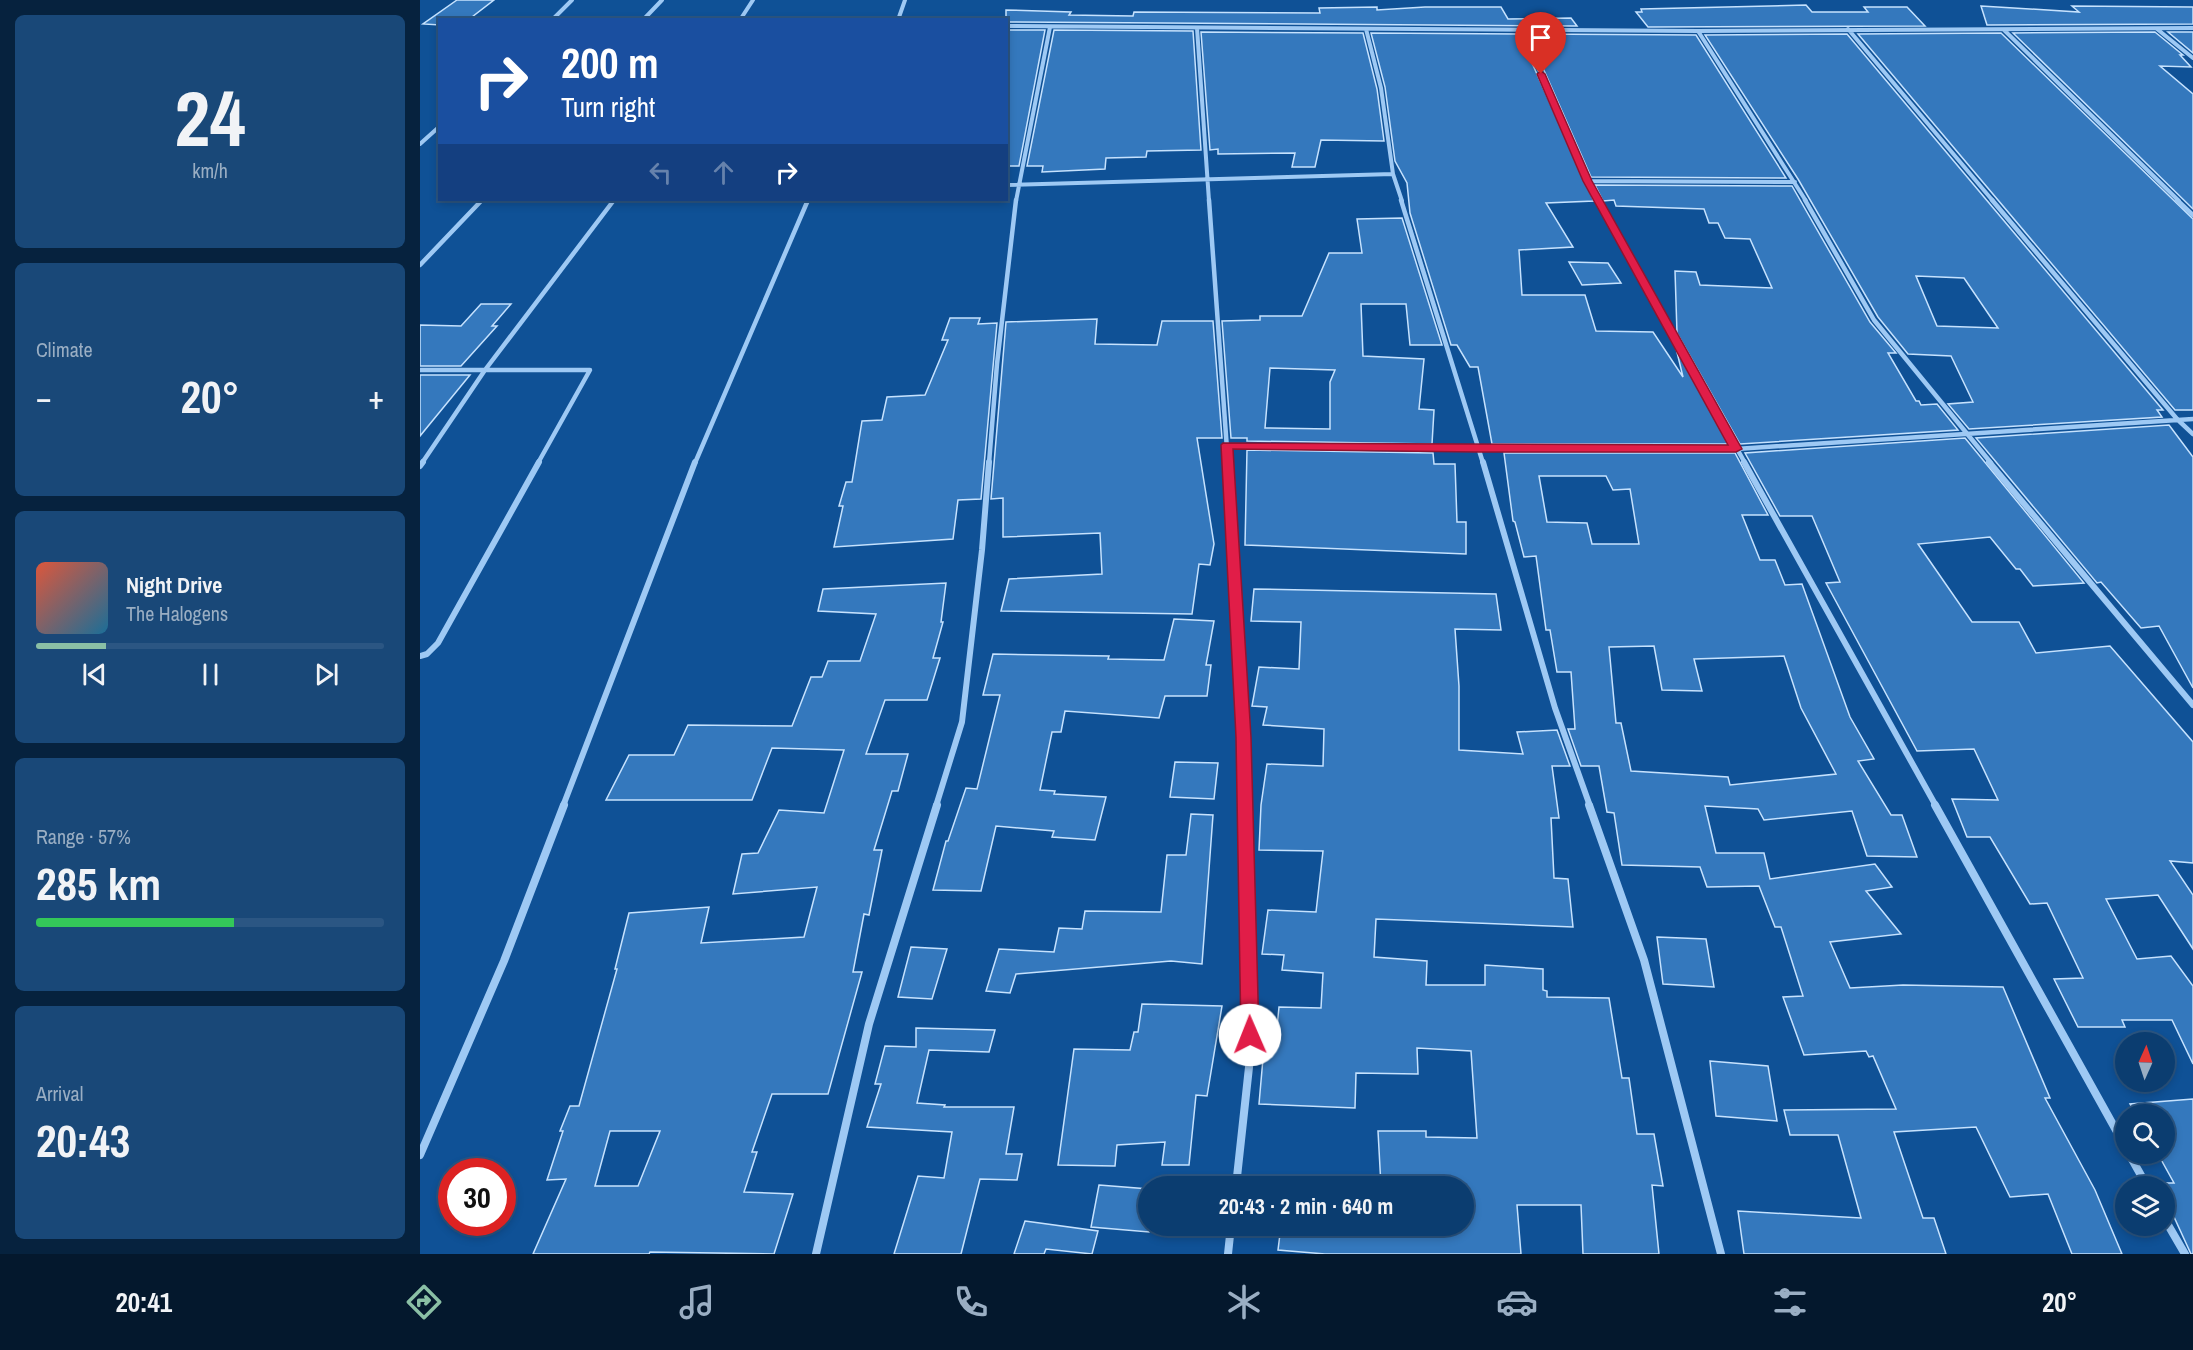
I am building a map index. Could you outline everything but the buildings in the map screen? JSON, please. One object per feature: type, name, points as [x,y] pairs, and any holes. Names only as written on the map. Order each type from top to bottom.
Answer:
[{"type":"street","points":[[554,18],[572,0]]},
{"type":"street","points":[[645,18],[662,0]]},
{"type":"street","points":[[741,18],[753,0]]},
{"type":"street","points":[[899,18],[905,0]]},
{"type":"street","points":[[1008,26],[1522,31],[2193,28]]},
{"type":"street","points":[[816,1254],[869,1024],[962,722],[982,550],[997,364],[1018,184],[1050,27]]},
{"type":"street","points":[[1197,28],[1227,445],[1244,737],[1250,1058],[1237,1176]]},
{"type":"street","points":[[2157,28],[2193,58]]},
{"type":"street","points":[[1366,29],[1381,88],[1393,174],[1479,449],[1556,708],[1644,960],[1721,1254]]},
{"type":"street","points":[[1848,29],[2177,419],[2193,434]]},
{"type":"street","points":[[2004,30],[2193,215]]},
{"type":"street","points":[[1522,31],[1588,181],[2115,1128]]},
{"type":"street","points":[[1698,31],[1824,229],[1874,320],[1966,434],[2193,705]]},
{"type":"street","points":[[420,144],[438,128]]},
{"type":"street","points":[[1008,185],[1393,174]]},
{"type":"street","points":[[1588,181],[1795,182]]},
{"type":"street","points":[[420,265],[481,201]]},
{"type":"street","points":[[420,466],[485,370],[613,201]]},
{"type":"street","points":[[420,1155],[504,961],[697,457],[808,201]]},
{"type":"street","points":[[420,370],[590,370],[438,643],[427,654],[420,656]]},
{"type":"street","points":[[1227,445],[1479,449],[1736,449],[2193,419]]},
{"type":"street","points":[[1228,1254],[1230,1236]]},
{"type":"street","points":[[2174,1236],[2185,1254]]},
{"type":"route","points":[[1250,1035],[1244,737],[1227,445],[1479,449],[1736,449],[1588,181],[1541,74]]}]
